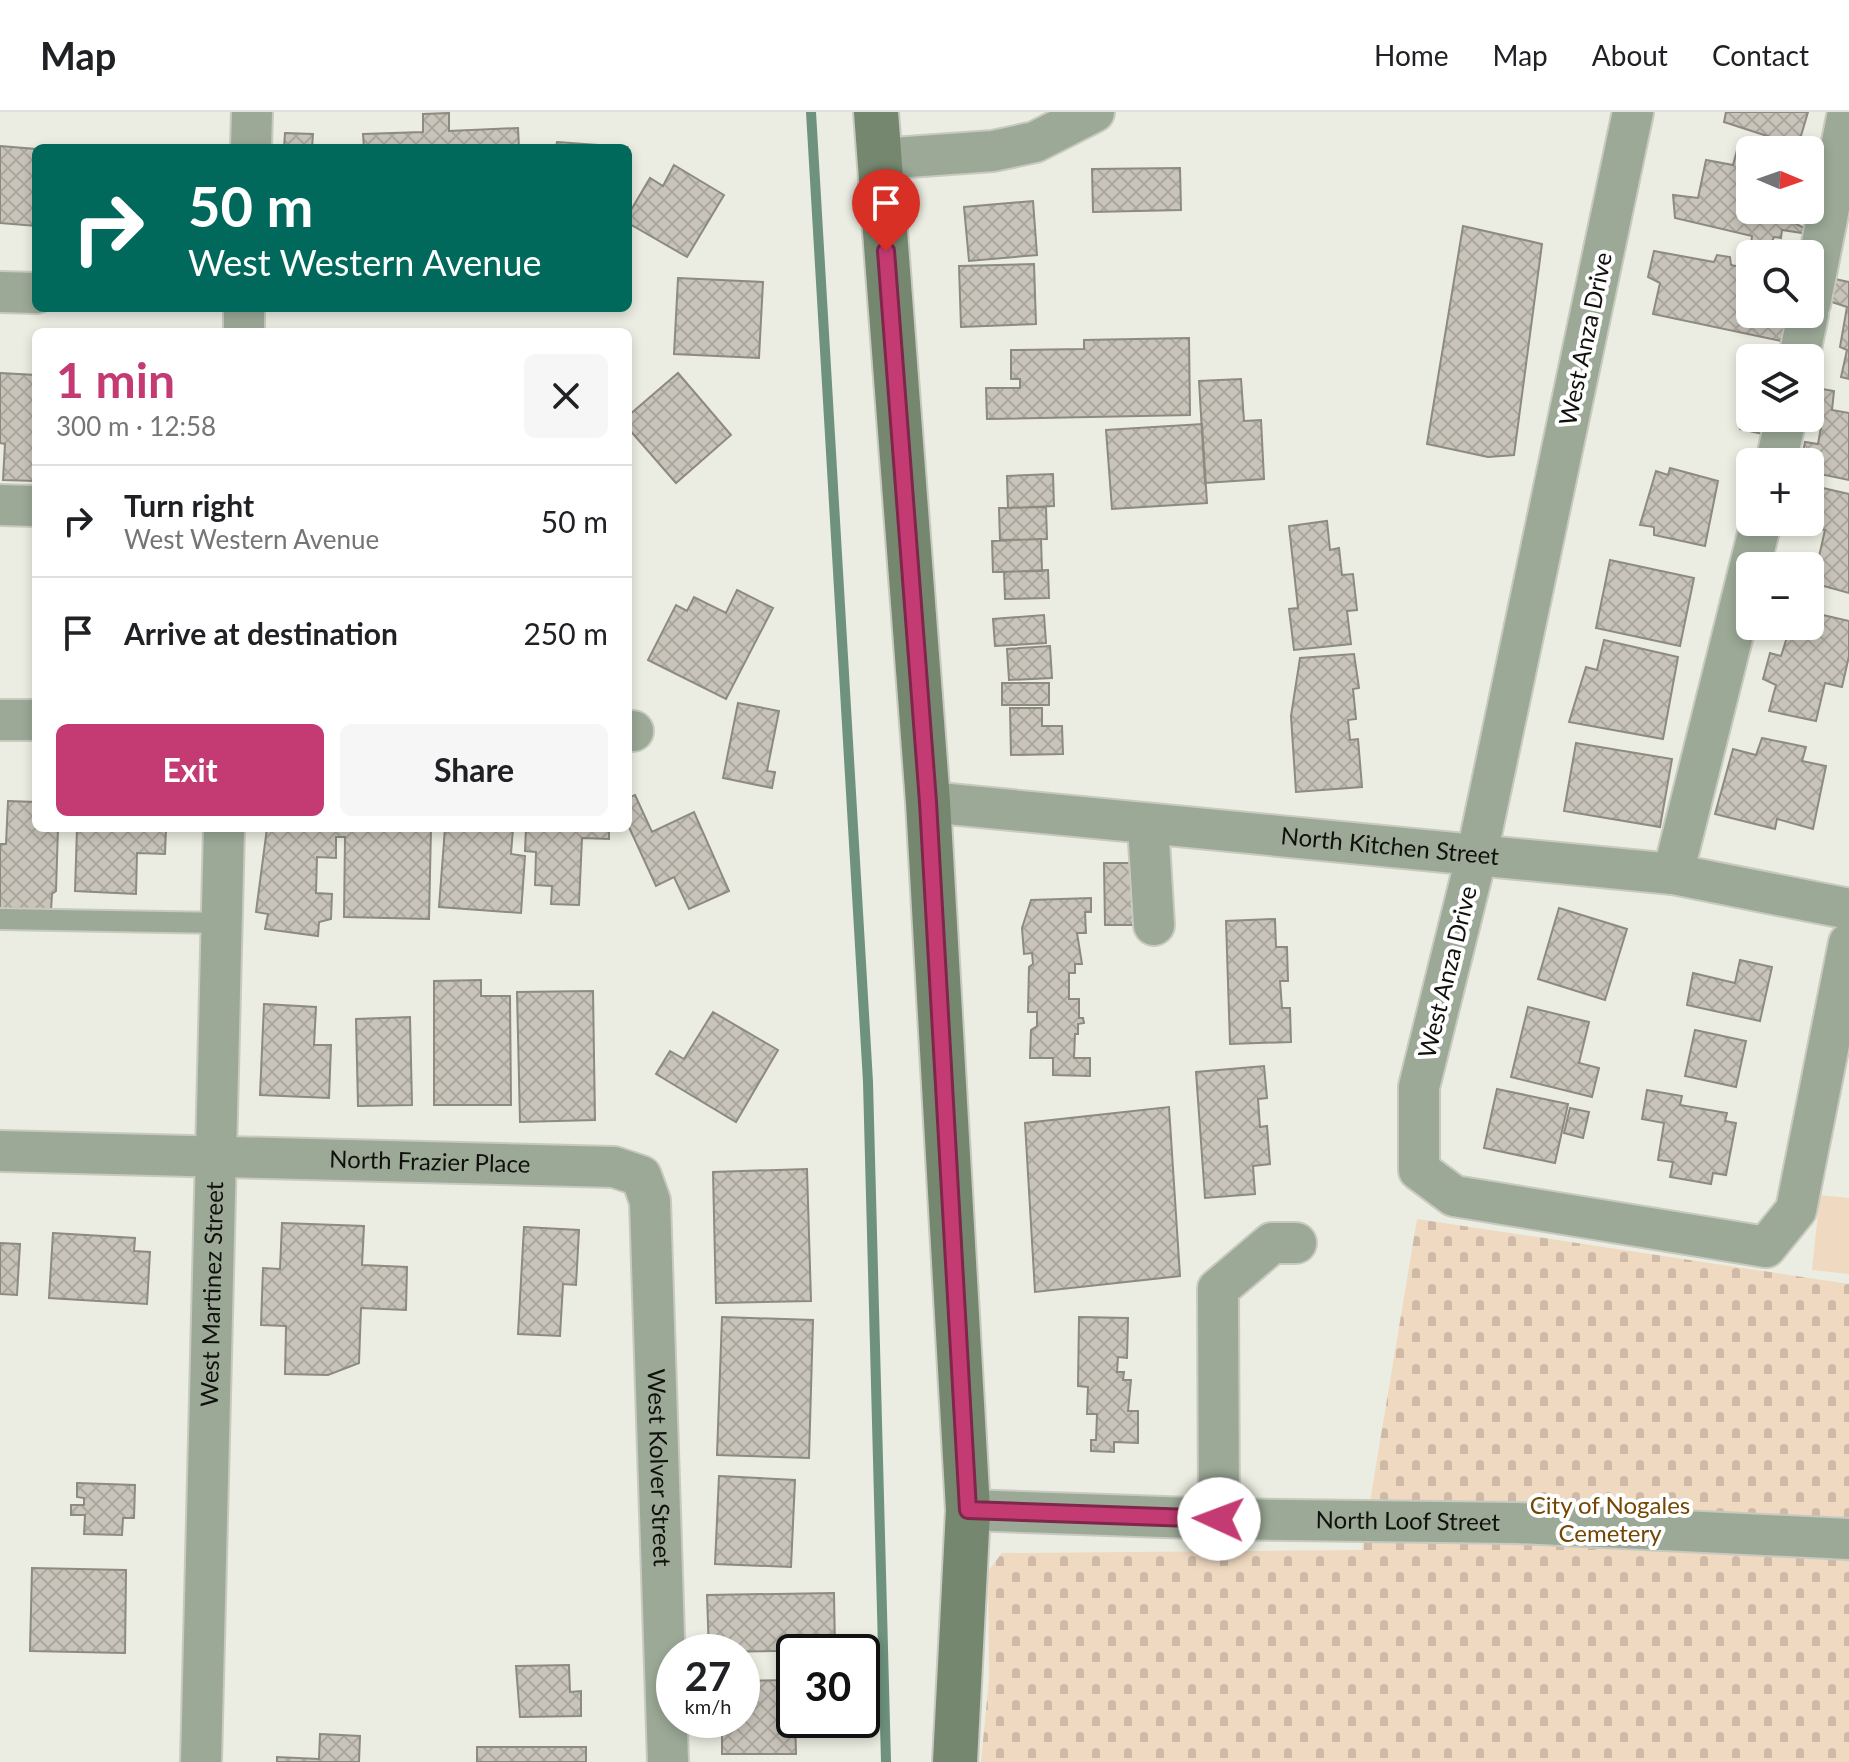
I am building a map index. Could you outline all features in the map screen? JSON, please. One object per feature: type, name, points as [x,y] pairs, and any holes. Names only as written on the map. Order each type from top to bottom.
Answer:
[{"type":"street","points":[[251,144],[252,112]]},
{"type":"street","points":[[876,112],[928,802],[968,1510],[955,1762]]},
{"type":"street","points":[[879,159],[993,151],[1035,142],[1094,112]]},
{"type":"street","name":"West Anza Drive","points":[[1633,112],[1477,854],[1419,1087],[1419,1170],[1454,1196],[1766,1247],[1796,1210],[1849,943]]},
{"type":"street","points":[[1823,240],[1848,112]]},
{"type":"street","points":[[0,292],[32,293]]},
{"type":"street","points":[[0,505],[32,506]]},
{"type":"street","points":[[1673,874],[1758,536]]},
{"type":"street","points":[[0,720],[32,720]]},
{"type":"street","name":"North Kitchen Street","points":[[928,802],[1673,874],[1849,909]]},
{"type":"street","points":[[1148,825],[1154,925]]},
{"type":"street","name":"West Martinez Street","points":[[201,1762],[224,832]]},
{"type":"street","name":"North Frazier Place","points":[[0,1151],[614,1167],[641,1176]]},
{"type":"street","name":"West Kolver Street","points":[[641,1176],[650,1201],[668,1762]]},
{"type":"street","points":[[1219,1519],[1218,1289],[1272,1243],[1296,1243]]},
{"type":"street","name":"North Loof Street","points":[[968,1510],[1219,1519],[1517,1523],[1849,1539]]},
{"type":"lane","points":[[0,919],[222,923]]},
{"type":"green space","points":[[1820,1195],[1849,1198],[1849,1274],[1812,1270]]},
{"type":"green space","name":"City of Nogales Cemetery","points":[[1417,1219],[1849,1284],[1849,1762],[981,1762],[989,1679],[988,1571],[1002,1553],[1362,1550]]},
{"type":"building","points":[[1726,112],[1808,112],[1801,136],[1767,136],[1724,122]]},
{"type":"building","points":[[449,113],[449,131],[518,128],[519,144],[364,144],[363,134],[423,132],[423,114]]},
{"type":"building","points":[[285,133],[313,134],[312,144],[284,144]]},
{"type":"building","points":[[0,146],[32,149],[32,226],[0,223]]},
{"type":"building","points":[[1736,154],[1736,224],[1796,224],[1806,229],[1808,234],[1782,230],[1781,238],[1752,240],[1752,236],[1675,218],[1673,195],[1698,198],[1706,160],[1733,165]]},
{"type":"building","points":[[674,165],[724,195],[687,257],[632,225],[632,208],[650,178],[663,186]]},
{"type":"building","points":[[1180,168],[1181,210],[1093,212],[1092,169]]},
{"type":"building","points":[[1033,201],[1037,255],[969,261],[964,207]]},
{"type":"building","points":[[1463,226],[1542,244],[1514,455],[1488,457],[1427,444]]},
{"type":"building","points":[[1654,251],[1714,262],[1717,255],[1730,257],[1731,265],[1736,266],[1736,328],[1784,328],[1781,341],[1653,314],[1660,283],[1648,277]]},
{"type":"building","points":[[1034,264],[1036,324],[961,327],[959,266]]},
{"type":"building","points":[[678,278],[763,282],[759,358],[674,354]]},
{"type":"building","points":[[1835,279],[1849,282],[1849,379],[1841,377],[1847,350],[1840,347],[1847,307],[1829,301]]},
{"type":"building","points":[[1189,338],[1190,415],[987,419],[986,388],[1020,388],[1020,379],[1011,379],[1011,350],[1084,349],[1084,340]]},
{"type":"building","points":[[0,373],[32,375],[32,481],[3,480],[5,444],[0,443]]},
{"type":"building","points":[[678,373],[731,435],[676,483],[632,433],[632,413]]},
{"type":"building","points":[[1241,379],[1244,421],[1261,420],[1264,479],[1205,483],[1199,381]]},
{"type":"building","points":[[1824,389],[1834,391],[1832,410],[1849,413],[1849,480],[1824,475],[1824,448],[1804,448],[1805,442],[1818,444],[1820,432],[1824,432]]},
{"type":"building","points":[[1202,424],[1207,503],[1112,509],[1106,430]]},
{"type":"building","points":[[1670,468],[1718,481],[1705,546],[1654,535],[1654,527],[1640,525],[1656,471],[1668,475]]},
{"type":"building","points":[[1053,474],[1054,506],[1008,508],[1007,476]]},
{"type":"building","points":[[1824,488],[1849,494],[1849,593],[1824,586],[1824,552],[1820,552],[1825,530]]},
{"type":"building","points":[[1046,507],[1047,539],[1000,540],[999,508]]},
{"type":"building","points":[[1327,521],[1330,550],[1339,548],[1342,575],[1353,574],[1357,610],[1347,611],[1351,644],[1294,650],[1289,609],[1298,608],[1289,526]]},
{"type":"building","points":[[1041,539],[1042,571],[993,572],[992,541]]},
{"type":"building","points":[[1610,560],[1694,578],[1680,646],[1596,628]]},
{"type":"building","points":[[1048,570],[1049,598],[1005,599],[1004,572]]},
{"type":"building","points":[[737,590],[773,608],[726,699],[648,660],[676,605],[687,611],[694,597],[726,613]]},
{"type":"building","points":[[1044,615],[1046,643],[995,646],[993,619]]},
{"type":"building","points":[[1824,615],[1849,621],[1849,656],[1842,687],[1825,683],[1816,721],[1769,711],[1776,685],[1763,679],[1770,653],[1781,656],[1786,640],[1824,640]]},
{"type":"building","points":[[1604,640],[1678,657],[1663,739],[1569,722],[1586,667],[1597,670]]},
{"type":"building","points":[[1050,646],[1052,678],[1009,680],[1007,649]]},
{"type":"building","points":[[1354,654],[1359,688],[1353,689],[1356,719],[1348,720],[1350,740],[1358,739],[1362,787],[1296,792],[1291,716],[1300,658]]},
{"type":"building","points":[[1002,683],[1049,683],[1049,705],[1002,705]]},
{"type":"building","points":[[738,703],[779,711],[767,771],[775,772],[772,788],[723,778]]},
{"type":"building","points":[[1010,708],[1042,708],[1042,726],[1062,726],[1063,754],[1011,755]]},
{"type":"building","points":[[1762,738],[1806,747],[1802,761],[1826,766],[1813,829],[1777,819],[1775,829],[1715,814],[1733,749],[1756,755]]},
{"type":"building","points":[[1576,743],[1672,759],[1660,827],[1564,811]]},
{"type":"building","points":[[635,795],[652,832],[694,812],[729,891],[689,909],[674,877],[656,886],[631,832],[632,796]]},
{"type":"building","points":[[8,801],[32,802],[32,832],[58,832],[56,891],[52,894],[51,910],[0,908],[0,844],[6,844]]},
{"type":"building","points":[[77,832],[166,832],[165,854],[137,853],[136,894],[75,891]]},
{"type":"building","points":[[266,832],[431,832],[429,919],[344,917],[345,837],[336,837],[336,858],[317,857],[316,893],[332,894],[331,919],[319,922],[318,936],[265,929],[268,914],[256,912]]},
{"type":"building","points":[[445,832],[513,832],[511,854],[525,856],[521,913],[439,907]]},
{"type":"building","points":[[526,832],[609,832],[609,839],[582,838],[579,905],[551,904],[552,886],[535,885],[536,852],[525,851]]},
{"type":"building","points":[[1104,863],[1140,863],[1140,925],[1105,925]]},
{"type":"building","points":[[1091,898],[1091,912],[1085,912],[1086,933],[1077,933],[1082,964],[1075,964],[1075,973],[1069,973],[1069,999],[1079,999],[1079,1018],[1083,1018],[1084,1023],[1078,1024],[1078,1034],[1075,1034],[1074,1058],[1090,1058],[1090,1076],[1053,1075],[1053,1058],[1030,1058],[1031,1030],[1037,1026],[1037,1012],[1028,1012],[1029,967],[1033,964],[1032,953],[1024,954],[1022,928],[1031,900]]},
{"type":"building","points":[[1559,908],[1627,929],[1605,1000],[1538,979]]},
{"type":"building","points":[[1275,919],[1276,947],[1287,947],[1288,981],[1280,981],[1282,1008],[1290,1008],[1291,1042],[1230,1044],[1226,921]]},
{"type":"building","points":[[1740,960],[1772,967],[1760,1021],[1687,1005],[1693,973],[1735,983]]},
{"type":"building","points":[[481,980],[481,996],[510,996],[511,1105],[434,1105],[434,981]]},
{"type":"building","points":[[593,991],[595,1120],[520,1122],[517,992]]},
{"type":"building","points":[[264,1004],[316,1007],[314,1045],[331,1045],[329,1098],[260,1095]]},
{"type":"building","points":[[1528,1007],[1589,1022],[1579,1063],[1599,1068],[1592,1097],[1511,1077]]},
{"type":"building","points":[[713,1012],[778,1050],[736,1122],[656,1074],[670,1051],[684,1059]]},
{"type":"building","points":[[410,1017],[412,1105],[358,1106],[356,1019]]},
{"type":"building","points":[[1695,1030],[1746,1041],[1736,1087],[1685,1076]]},
{"type":"building","points":[[1264,1066],[1267,1098],[1258,1099],[1260,1127],[1267,1126],[1270,1164],[1253,1166],[1255,1194],[1205,1198],[1196,1072]]},
{"type":"building","points":[[1497,1089],[1568,1104],[1555,1163],[1484,1148]]},
{"type":"building","points":[[1647,1090],[1682,1096],[1680,1105],[1727,1113],[1725,1121],[1736,1123],[1726,1175],[1713,1173],[1711,1184],[1670,1177],[1673,1162],[1658,1160],[1664,1123],[1642,1119]]},
{"type":"building","points":[[1169,1107],[1180,1276],[1035,1292],[1025,1123]]},
{"type":"building","points":[[1570,1108],[1589,1112],[1583,1138],[1564,1133]]},
{"type":"building","points":[[807,1169],[811,1301],[716,1303],[713,1172]]},
{"type":"building","points":[[282,1223],[364,1226],[362,1265],[407,1267],[406,1310],[361,1308],[359,1363],[328,1375],[285,1374],[286,1326],[261,1325],[263,1268],[280,1269]]},
{"type":"building","points":[[524,1227],[579,1230],[576,1285],[563,1284],[560,1336],[518,1334]]},
{"type":"building","points":[[53,1233],[135,1238],[134,1251],[150,1252],[147,1304],[49,1298]]},
{"type":"building","points":[[0,1243],[20,1244],[17,1295],[0,1294]]},
{"type":"building","points":[[722,1317],[813,1320],[809,1458],[717,1455]]},
{"type":"building","points":[[1079,1317],[1128,1318],[1127,1358],[1118,1357],[1117,1372],[1124,1372],[1123,1380],[1131,1380],[1128,1411],[1138,1411],[1138,1443],[1114,1442],[1114,1452],[1091,1451],[1091,1440],[1096,1440],[1097,1414],[1087,1414],[1088,1387],[1078,1386]]},
{"type":"building","points":[[719,1476],[795,1480],[791,1567],[715,1564]]},
{"type":"building","points":[[77,1483],[135,1485],[134,1518],[123,1518],[122,1535],[84,1534],[85,1515],[71,1515],[71,1505],[84,1505],[84,1498],[77,1497]]},
{"type":"building","points":[[32,1568],[126,1570],[125,1653],[30,1651]]},
{"type":"building","points":[[834,1593],[835,1634],[776,1634],[776,1651],[760,1651],[760,1634],[708,1634],[707,1595]]},
{"type":"building","points":[[569,1665],[570,1692],[581,1691],[581,1716],[520,1717],[516,1666]]},
{"type":"building","points":[[776,1680],[776,1738],[796,1738],[796,1754],[722,1754],[722,1738],[760,1738],[760,1681]]},
{"type":"building","points":[[320,1734],[360,1736],[359,1762],[277,1762],[277,1757],[319,1759]]},
{"type":"building","points":[[477,1747],[586,1747],[586,1762],[477,1762]]},
{"type":"waterway","points":[[811,112],[868,1082],[886,1762]]},
{"type":"route","points":[[886,251],[928,802],[968,1510],[1219,1519]]}]
